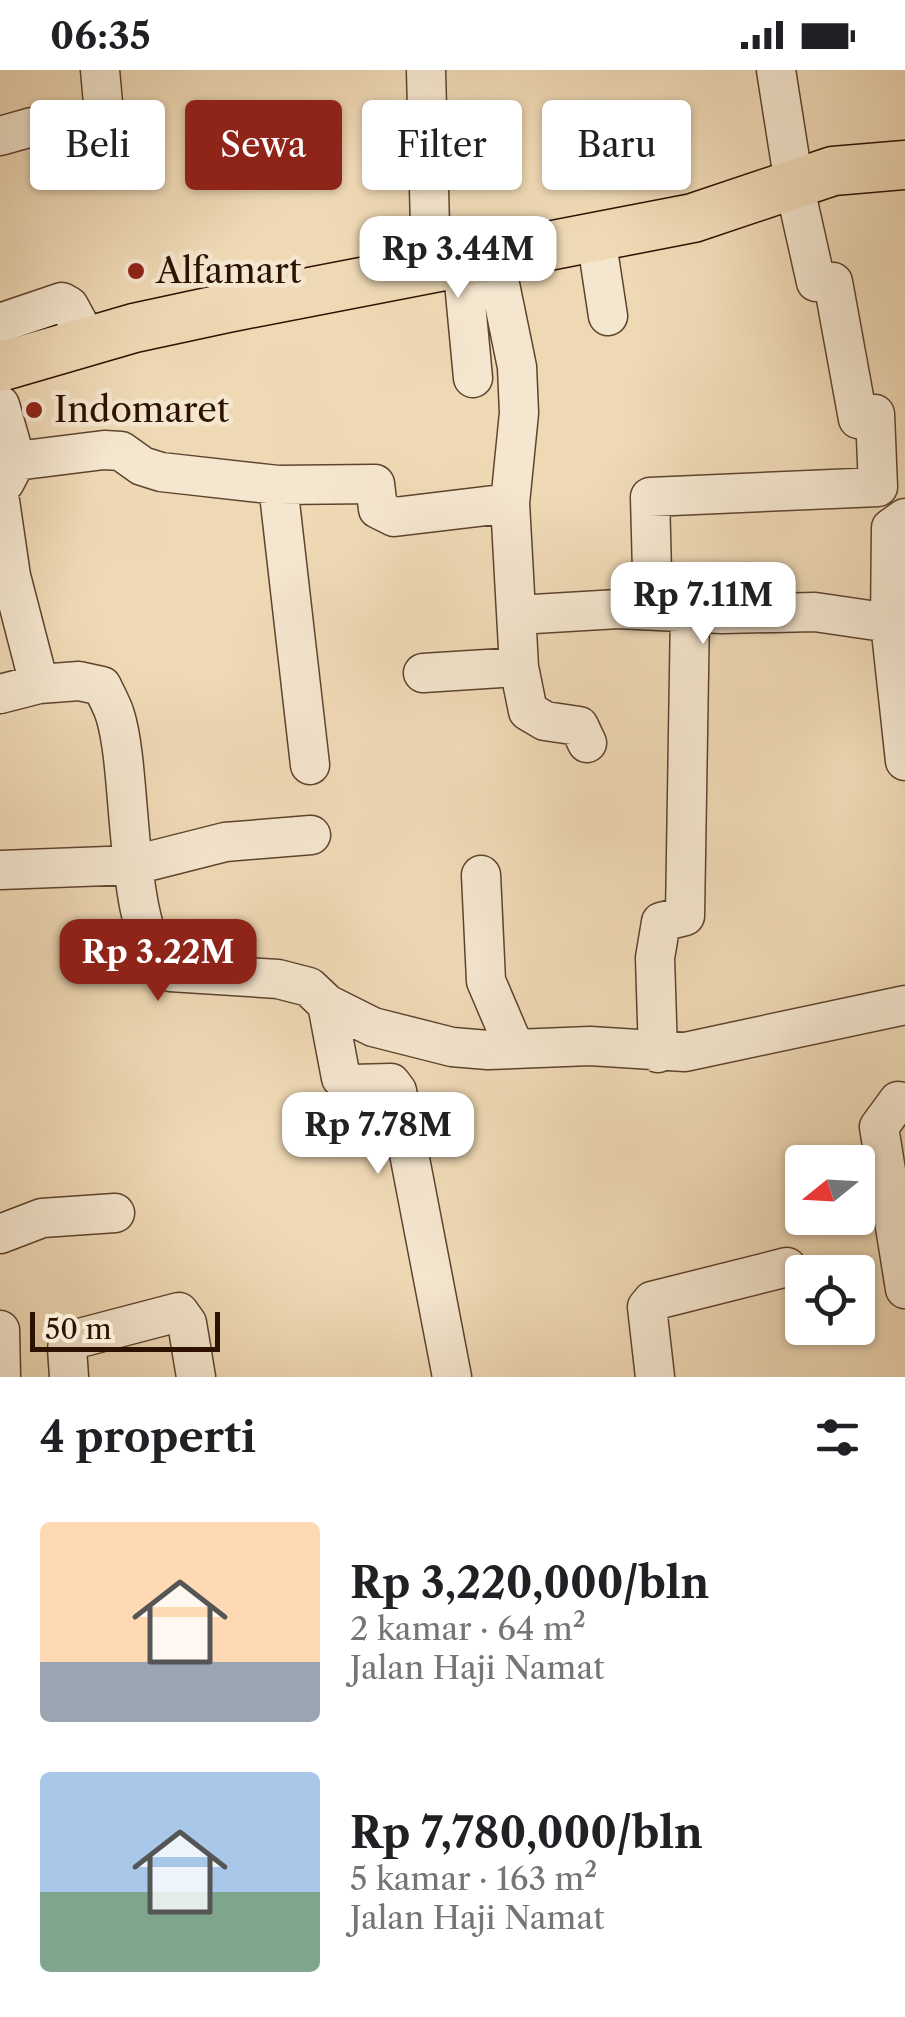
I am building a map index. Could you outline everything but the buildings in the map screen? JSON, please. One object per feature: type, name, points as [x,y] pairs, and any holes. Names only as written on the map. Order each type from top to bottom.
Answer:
[{"type":"main road","points":[[0,367],[88,341],[462,261],[693,218],[797,191],[858,166],[905,164]]},
{"type":"street","points":[[100,70],[103,100]]},
{"type":"street","points":[[426,70],[462,261],[473,378]]},
{"type":"street","points":[[652,609],[650,496],[878,487],[875,414],[858,419],[833,282],[816,282],[776,70]]},
{"type":"street","points":[[596,237],[608,316]]},
{"type":"street","points":[[462,261],[517,367],[519,413],[510,504],[518,667],[528,711],[545,721],[580,726],[587,743]]},
{"type":"street","points":[[0,323],[62,302],[69,306],[88,341]]},
{"type":"street","points":[[0,404],[16,461],[0,500],[10,576],[40,684]]},
{"type":"street","points":[[16,461],[121,451],[142,466],[162,472],[278,485],[375,484],[378,509],[394,517],[510,504]]},
{"type":"street","points":[[278,485],[310,765]]},
{"type":"street","points":[[905,518],[891,528],[890,623],[905,762]]},
{"type":"street","points":[[517,614],[652,609],[815,612],[890,623]]},
{"type":"street","points":[[658,1053],[655,958],[661,922],[684,916],[690,612]]},
{"type":"street","points":[[422,672],[518,667]]},
{"type":"street","points":[[0,694],[40,684],[79,681],[102,686],[115,714],[122,750],[134,865],[150,946],[158,964],[170,972],[278,979],[309,988],[328,1004],[373,1027],[452,1047],[608,1046],[658,1053],[766,1038],[905,1005]]},
{"type":"street","points":[[0,870],[134,865],[225,842],[311,836]]},
{"type":"street","points":[[480,876],[486,981],[515,1049]]},
{"type":"street","points":[[328,1004],[340,1078],[353,1084],[391,1083],[397,1091],[452,1377]]},
{"type":"street","points":[[898,1101],[879,1126],[905,1288]]},
{"type":"street","points":[[0,1234],[42,1218],[115,1213]]},
{"type":"street","points":[[644,1375],[647,1306],[652,1301],[785,1268]]},
{"type":"street","points":[[69,1377],[67,1348],[72,1340],[178,1312],[187,1323],[196,1377]]},
{"type":"street","points":[[0,1330],[1,1377]]},
{"type":"place","name":"Alfamart","points":[[136,271]]},
{"type":"place","name":"Indomaret","points":[[34,410]]}]
